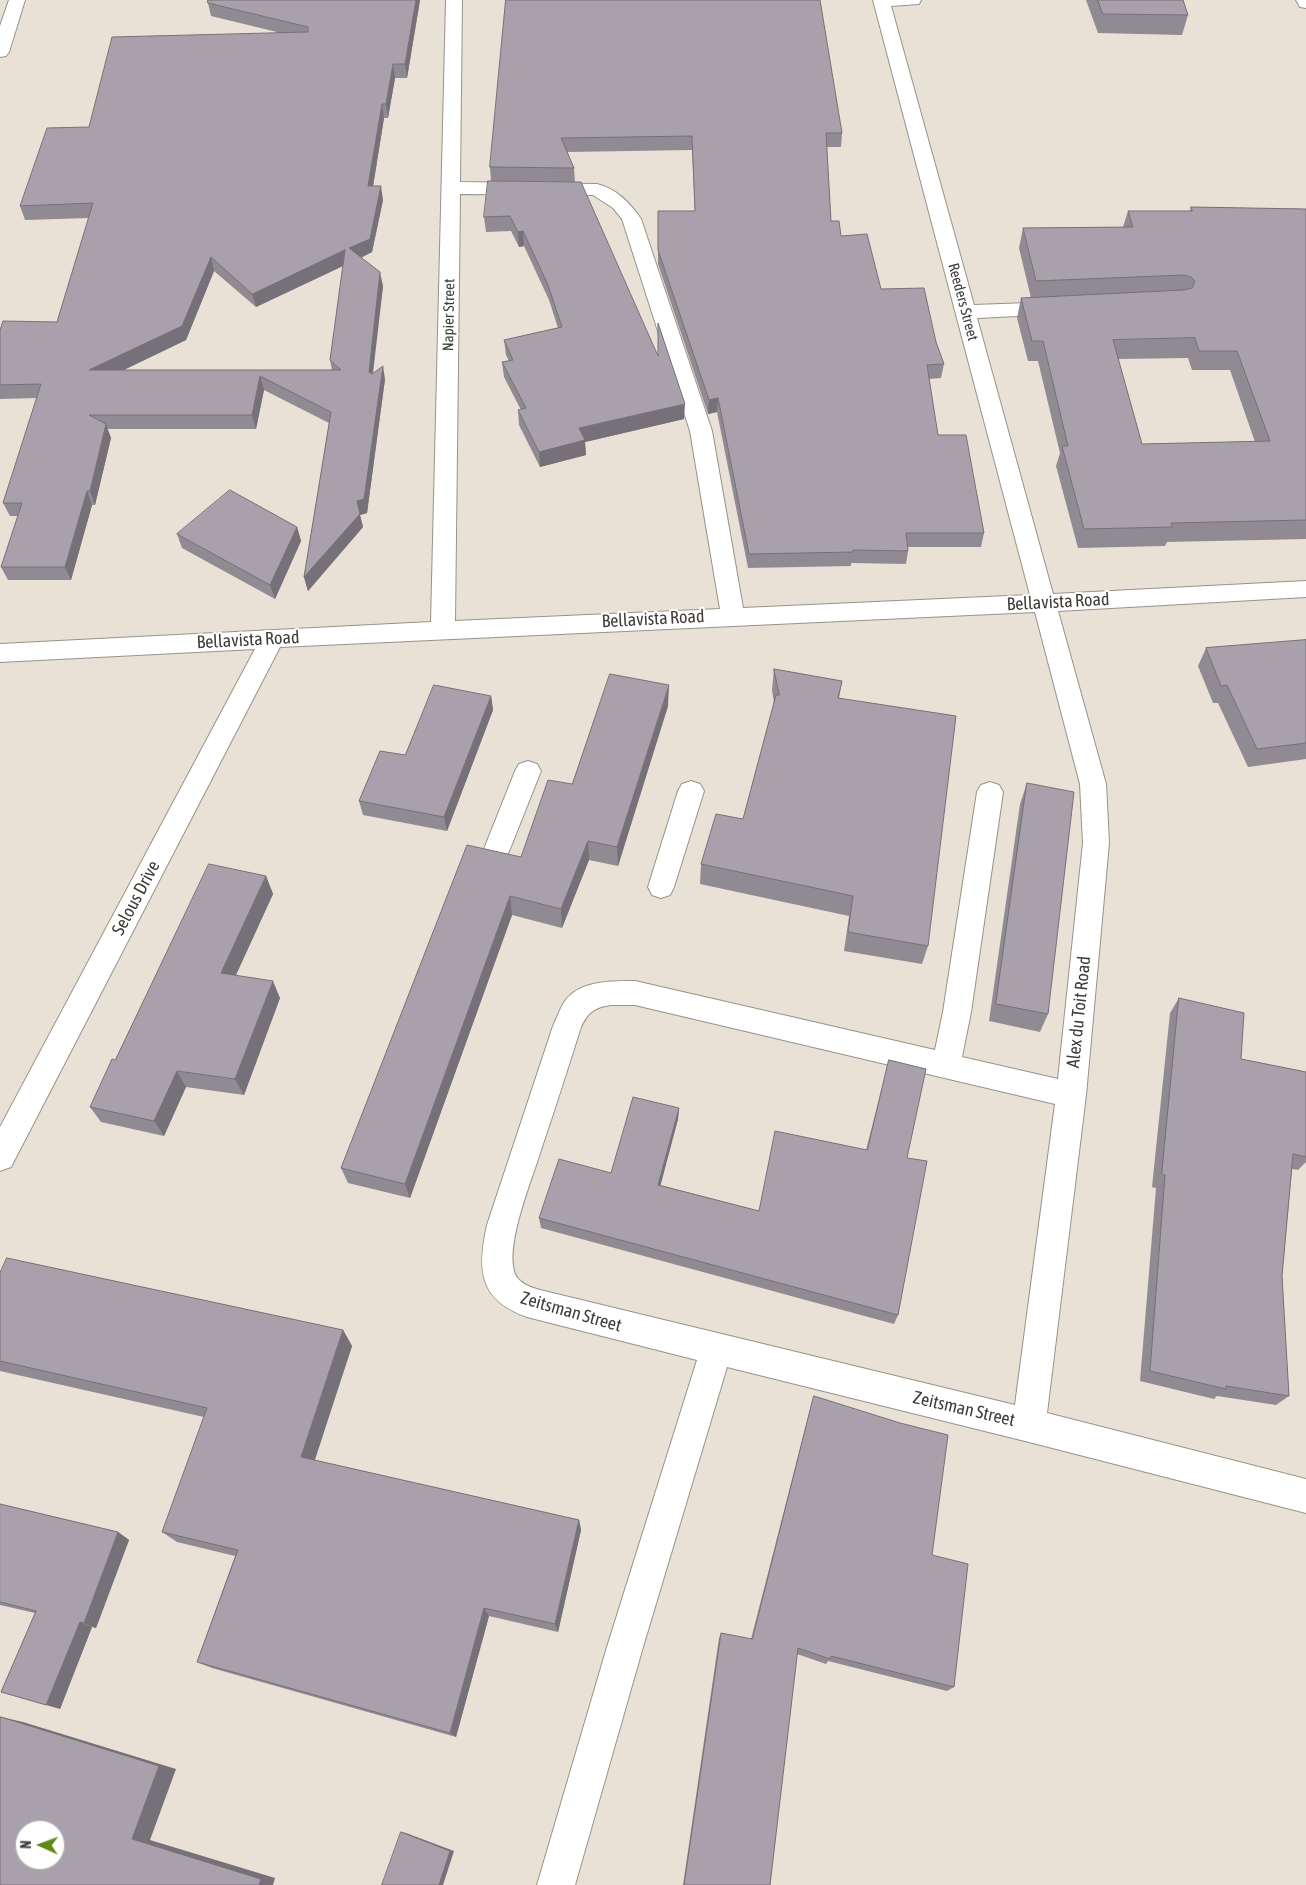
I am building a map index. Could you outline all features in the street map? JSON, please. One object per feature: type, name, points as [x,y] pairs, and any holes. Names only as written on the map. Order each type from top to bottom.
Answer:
[{"type":"street","points":[[0,52],[17,0]]},
{"type":"street","name":"Napier Street","points":[[443,630],[454,0]]},
{"type":"street","points":[[881,0],[913,0]]},
{"type":"street","name":"Reeders Street","points":[[881,0],[1045,603]]},
{"type":"street","points":[[451,188],[563,188],[597,190],[620,204],[631,219],[701,432],[733,616]]},
{"type":"street","points":[[966,312],[1072,307]]},
{"type":"street","name":"Bellavista Road","points":[[0,653],[272,638],[1045,603],[1306,589]]},
{"type":"street","name":"Alex du Toit Road","points":[[1030,1425],[1071,1095],[1096,843],[1096,808],[1088,760],[1045,603]]},
{"type":"street","name":"Selous Drive","points":[[0,1157],[272,638]]},
{"type":"street","points":[[497,849],[528,771]]},
{"type":"street","points":[[662,887],[690,791]]},
{"type":"street","points":[[946,1066],[957,1012],[990,792]]},
{"type":"street","name":"Zeitsman Street","points":[[1071,1095],[634,993],[609,992],[590,997],[576,1008],[564,1035],[505,1215],[497,1246],[497,1267],[500,1282],[514,1296],[540,1306],[1030,1425],[1306,1496]]},
{"type":"street","points":[[556,1885],[628,1637],[716,1350]]},
{"type":"building","points":[[208,0],[416,0],[405,64],[393,64],[386,104],[382,104],[368,186],[381,186],[370,239],[349,248],[380,272],[369,372],[372,374],[383,366],[364,499],[357,501],[360,514],[304,577],[331,412],[260,376],[252,415],[89,415],[106,424],[90,491],[87,491],[65,567],[1,567],[22,503],[3,503],[41,384],[0,385],[0,330],[3,321],[57,322],[93,203],[20,206],[47,128],[89,127],[112,37],[308,32],[308,27],[208,3]],"holes":[[[345,250],[330,360],[341,370],[89,370],[182,326],[211,257],[252,294]]]},
{"type":"building","points":[[506,0],[820,0],[842,133],[826,133],[831,221],[839,221],[841,236],[867,234],[881,289],[924,288],[936,342],[944,364],[927,365],[938,435],[966,435],[984,533],[906,533],[908,551],[853,550],[853,552],[749,554],[718,398],[709,400],[658,250],[658,211],[695,211],[692,136],[561,138],[574,168],[490,167]]},
{"type":"building","points":[[1098,0],[1183,0],[1188,15],[1103,14]]},
{"type":"building","points":[[488,181],[581,182],[658,356],[658,323],[685,404],[579,428],[585,440],[539,452],[518,410],[526,408],[502,362],[513,360],[504,340],[562,327],[548,285],[523,231],[518,232],[510,216],[484,217]]},
{"type":"building","points":[[1191,207],[1306,209],[1306,520],[1171,523],[1172,527],[1084,529],[1062,446],[1068,446],[1043,341],[1032,341],[1021,298],[1184,290],[1192,288],[1195,281],[1191,277],[1183,275],[1036,281],[1023,228],[1133,227],[1128,211],[1192,211]],"holes":[[[1195,338],[1199,351],[1237,351],[1270,441],[1142,444],[1113,340]]]},
{"type":"building","points":[[230,490],[297,527],[270,585],[177,534]]},
{"type":"building","points":[[1306,640],[1306,743],[1257,749],[1227,685],[1221,686],[1206,648]]},
{"type":"building","points":[[774,669],[842,681],[838,698],[956,716],[928,946],[848,932],[853,896],[701,864],[716,814],[743,819],[776,695],[779,695]]},
{"type":"building","points":[[610,674],[669,685],[617,847],[588,841],[561,909],[510,896],[405,1184],[341,1168],[467,845],[521,857],[548,780],[572,784]]},
{"type":"building","points":[[434,685],[491,696],[444,817],[359,801],[380,751],[405,755]]},
{"type":"building","points":[[1027,783],[1074,792],[1048,1014],[996,1004]]},
{"type":"building","points":[[209,864],[266,876],[221,973],[273,981],[235,1079],[177,1071],[154,1121],[90,1107],[112,1059],[115,1060]]},
{"type":"building","points":[[1179,998],[1244,1013],[1241,1059],[1306,1072],[1306,1157],[1293,1154],[1282,1276],[1289,1396],[1226,1386],[1226,1389],[1150,1371],[1165,1175],[1162,1174]]},
{"type":"building","points":[[889,1060],[926,1069],[907,1158],[927,1161],[898,1315],[539,1218],[559,1159],[611,1173],[633,1097],[679,1108],[658,1185],[759,1211],[775,1131],[867,1150]]},
{"type":"building","points":[[7,1258],[343,1330],[301,1457],[579,1520],[555,1624],[484,1608],[450,1733],[197,1662],[238,1550],[162,1532],[207,1408],[0,1361],[0,1273]]},
{"type":"building","points":[[814,1396],[900,1423],[948,1435],[932,1555],[968,1564],[954,1687],[831,1656],[830,1659],[798,1648],[770,1885],[684,1885],[721,1633],[752,1639]]},
{"type":"building","points":[[0,1504],[118,1532],[84,1623],[80,1622],[46,1705],[1,1692],[36,1611],[0,1602]]},
{"type":"building","points":[[1,1717],[159,1766],[132,1839],[261,1879],[259,1885],[0,1885]]},
{"type":"building","points":[[401,1832],[450,1851],[439,1885],[382,1885]]}]
